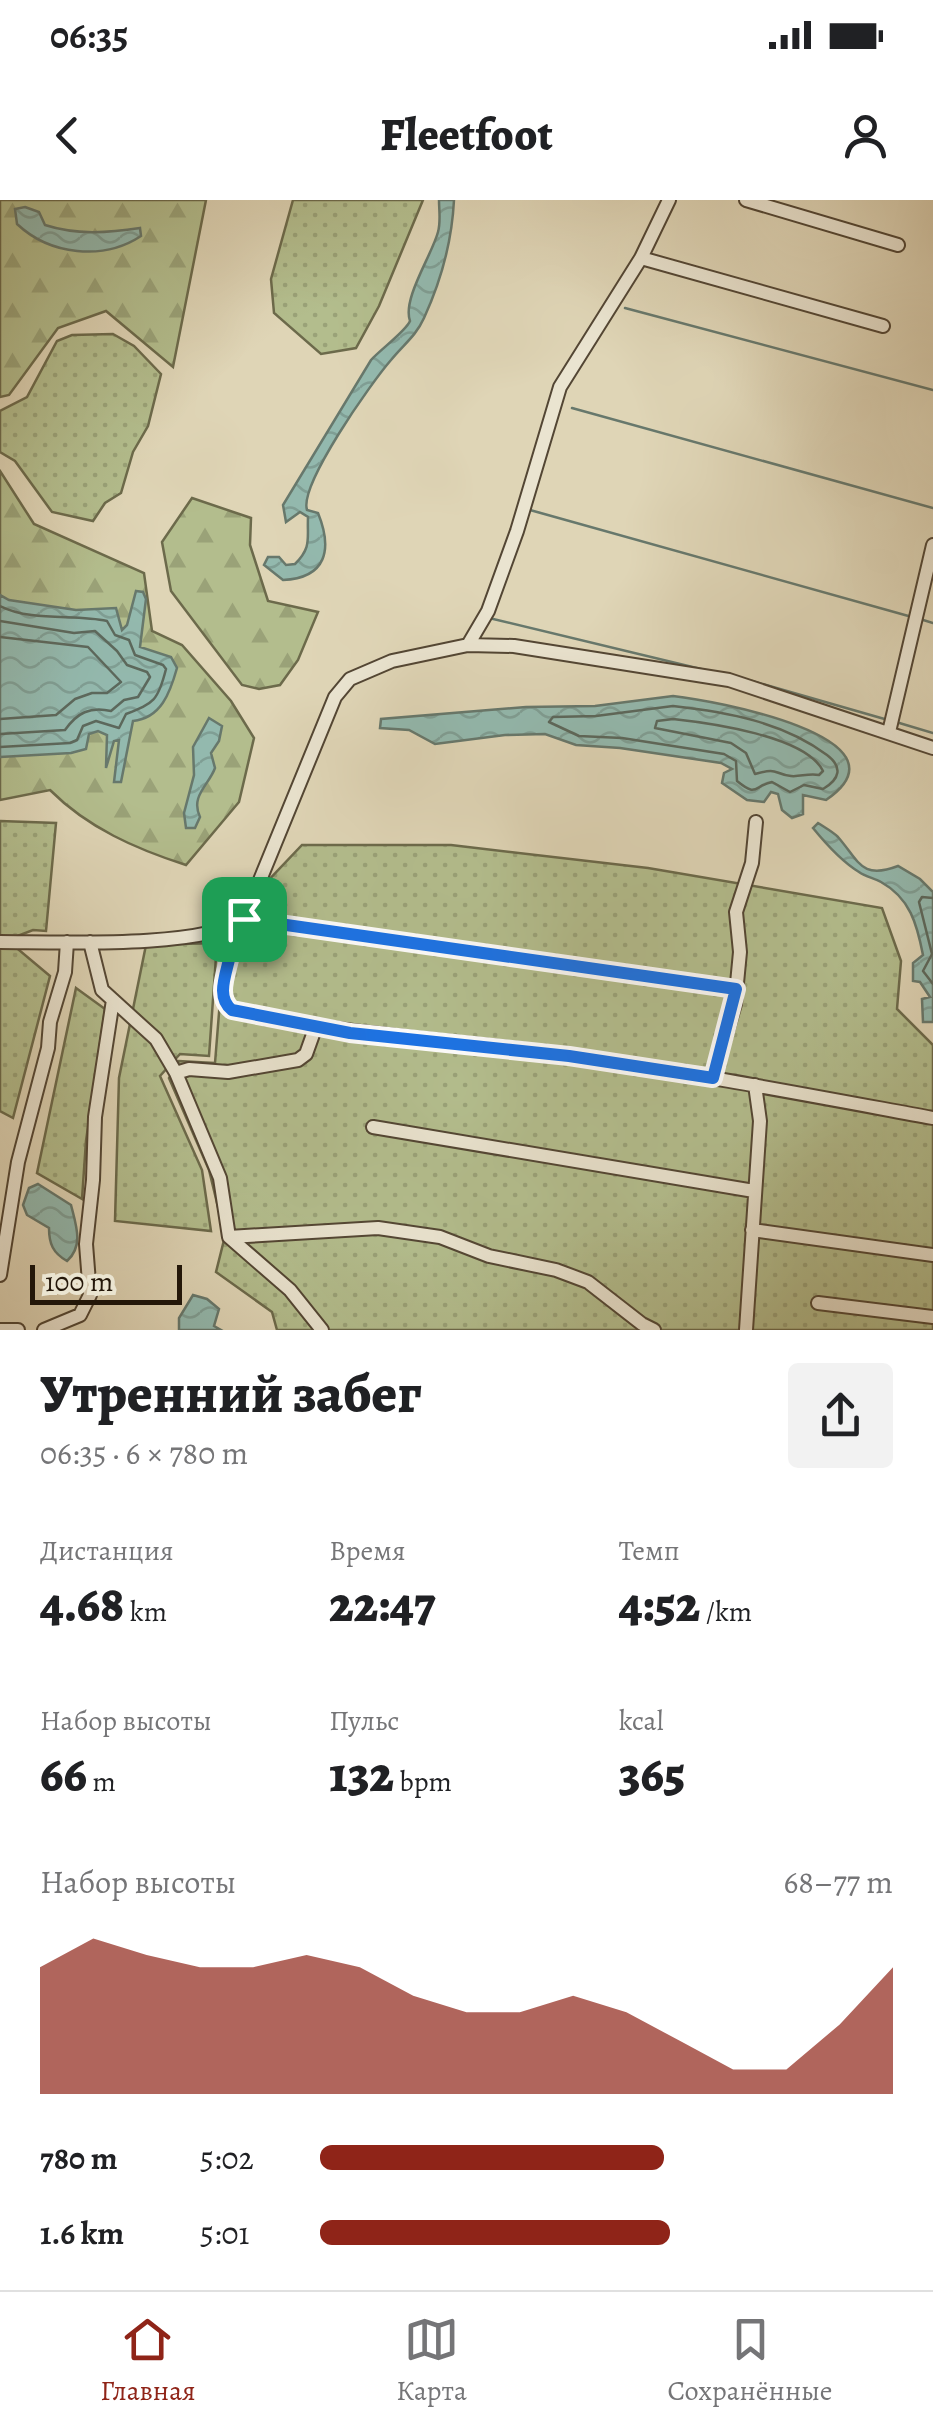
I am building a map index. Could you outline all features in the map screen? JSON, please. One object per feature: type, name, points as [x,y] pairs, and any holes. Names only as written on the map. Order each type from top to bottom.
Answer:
[{"type":"street","points":[[468,645],[488,611],[560,388],[641,258],[669,200]]},
{"type":"street","points":[[746,200],[898,245]]},
{"type":"street","points":[[641,258],[883,326]]},
{"type":"street","points":[[888,732],[933,545]]},
{"type":"street","points":[[0,942],[198,937],[244,919],[334,697],[350,679],[392,662],[468,645],[514,646],[729,680],[933,748]]},
{"type":"street","points":[[713,1078],[736,989],[740,952],[736,912],[752,863],[756,822]]},
{"type":"street","points":[[244,919],[736,989]]},
{"type":"street","points":[[229,928],[234,939],[222,994],[224,1004],[232,1010],[350,1033],[569,1056],[713,1078],[933,1118]]},
{"type":"street","points":[[0,1276],[18,1162],[65,972],[67,942]]},
{"type":"street","points":[[90,942],[102,990],[156,1039],[176,1072],[220,1178],[229,1237],[290,1290],[322,1330]]},
{"type":"street","points":[[44,1330],[80,1315],[90,1295],[86,1244],[94,1117],[113,1000]]},
{"type":"street","points":[[176,1072],[228,1072],[298,1060],[306,1054],[316,1026]]},
{"type":"street","points":[[746,1330],[760,1121],[755,1085]]},
{"type":"street","points":[[373,1126],[754,1192]]},
{"type":"street","points":[[229,1237],[378,1228],[440,1237],[490,1256],[556,1270],[588,1282],[654,1330]]},
{"type":"street","points":[[752,1230],[933,1255]]},
{"type":"street","points":[[818,1303],[933,1318]]},
{"type":"street","points":[[0,1330],[18,1330]]},
{"type":"green space","points":[[0,200],[206,200],[173,367],[106,311],[58,328],[9,395],[0,397]]},
{"type":"green space","points":[[293,200],[423,200],[379,306],[356,348],[321,354],[274,313],[271,279]]},
{"type":"green space","points":[[113,334],[134,346],[161,374],[148,426],[133,452],[121,493],[105,503],[93,521],[52,512],[15,461],[0,452],[0,411],[27,397],[57,341],[72,335]]},
{"type":"green space","points":[[0,471],[34,524],[144,573],[152,631],[182,645],[231,701],[254,738],[239,802],[186,865],[114,836],[80,816],[50,790],[0,800]]},
{"type":"green space","points":[[192,498],[251,518],[250,545],[268,601],[318,612],[298,660],[280,685],[259,689],[242,685],[171,591],[162,542]]},
{"type":"green space","points":[[0,821],[56,823],[46,931],[33,930],[7,940],[50,976],[13,1118],[0,1111]]},
{"type":"green space","points":[[302,845],[451,845],[648,868],[882,908],[901,961],[897,1009],[933,1045],[933,1330],[277,1330],[272,1312],[216,1272],[225,1236],[209,1170],[169,1078],[179,1061],[215,1063],[225,938],[249,927],[264,885]]},
{"type":"green space","points":[[217,943],[209,1056],[180,1054],[160,1076],[202,1170],[211,1231],[115,1221],[119,1078],[146,945]]},
{"type":"green space","points":[[76,988],[105,1009],[82,1199],[37,1173]]},
{"type":"water","points":[[439,200],[454,200],[453,215],[445,260],[430,304],[417,330],[354,411],[314,479],[307,510],[318,513],[323,526],[322,560],[309,574],[283,580],[264,565],[268,557],[279,557],[286,565],[295,564],[306,547],[308,517],[300,512],[286,522],[283,505],[371,360],[410,321],[410,301],[438,232]]},
{"type":"water","points":[[25,207],[39,212],[45,225],[57,228],[92,232],[140,228],[141,236],[110,249],[61,248],[17,224],[15,209]]},
{"type":"water","points":[[136,591],[143,592],[146,599],[140,647],[171,657],[177,668],[157,710],[133,721],[121,782],[114,782],[119,740],[114,741],[106,768],[107,735],[98,731],[89,734],[86,749],[71,753],[0,757],[0,595],[9,600],[76,610],[116,608],[122,630],[127,625]]},
{"type":"water","points":[[673,696],[762,714],[828,740],[846,758],[847,778],[826,800],[803,795],[803,814],[792,818],[782,810],[778,794],[771,792],[764,802],[747,800],[722,783],[724,773],[732,769],[721,763],[576,745],[545,734],[435,744],[409,730],[380,728],[381,719],[526,707],[595,706]]},
{"type":"water","points":[[209,718],[222,726],[211,753],[215,768],[197,803],[200,817],[195,828],[186,828],[184,813],[194,775],[193,747]]},
{"type":"water","points":[[818,823],[838,837],[862,866],[876,871],[898,866],[933,892],[933,1022],[923,1022],[922,999],[930,997],[920,982],[913,981],[913,963],[923,955],[911,913],[891,888],[859,872],[834,852],[813,828]]},
{"type":"water","points":[[38,1184],[71,1205],[77,1242],[67,1261],[53,1248],[49,1228],[27,1215],[23,1205],[29,1188]]},
{"type":"water","points":[[193,1295],[207,1299],[219,1309],[214,1326],[221,1330],[179,1330],[179,1318]]},
{"type":"waterway","points":[[625,308],[933,390]]},
{"type":"waterway","points":[[572,408],[933,508]]},
{"type":"waterway","points":[[530,510],[912,617]]},
{"type":"waterway","points":[[489,618],[705,670]]},
{"type":"waterway","points":[[920,619],[933,623]]},
{"type":"waterway","points":[[752,681],[888,720]]},
{"type":"waterway","points":[[896,722],[933,733]]},
{"type":"route","points":[[244,919],[736,989],[735,1004],[713,1078],[569,1056],[350,1033],[232,1010],[224,1004],[222,994],[234,939],[229,928],[244,919]]}]
